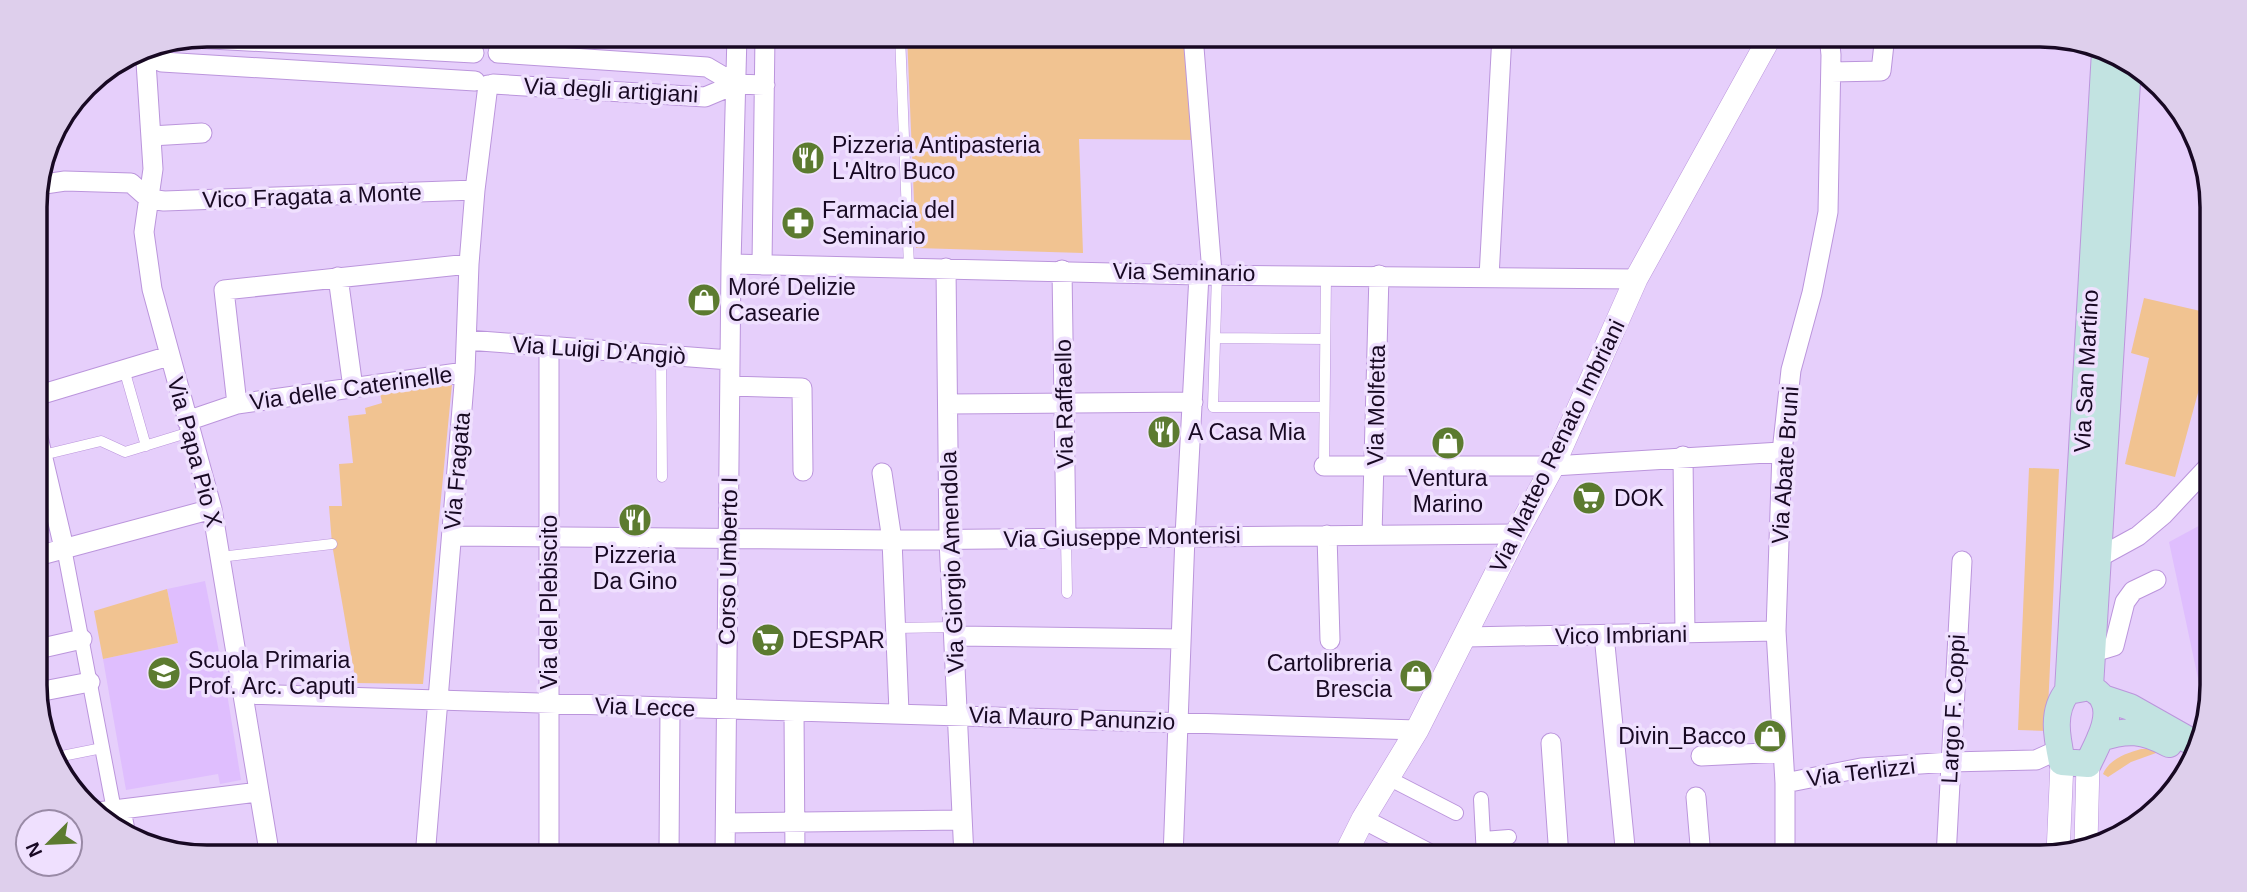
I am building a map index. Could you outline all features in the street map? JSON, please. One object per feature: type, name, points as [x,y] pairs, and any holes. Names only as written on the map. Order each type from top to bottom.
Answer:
[{"type":"main road","name":"Via San Martino","points":[[2087,692],[2105,61]]},
{"type":"main road","name":"Via San Martino","points":[[2087,692],[2128,73]]},
{"type":"main road","points":[[2087,692],[2106,710],[2101,738]]},
{"type":"main road","points":[[2184,753],[2153,735],[2141,732],[2118,733],[2101,738],[2070,758],[2057,724],[2059,702],[2087,692],[2130,707],[2189,741]]},
{"type":"street","points":[[1174,844],[1185,536],[1193,402],[1209,274],[1195,47]]},
{"type":"street","points":[[1489,277],[1501,47]]},
{"type":"street","name":"Via Matteo Renato Imbriani","points":[[1350,844],[1417,730],[1466,637],[1516,534],[1553,466],[1636,279],[1764,47]]},
{"type":"street","name":"Via Abate Bruni","points":[[1782,844],[1785,783],[1776,631],[1782,452],[1791,370],[1812,293],[1828,212],[1830,47]]},
{"type":"street","points":[[1831,72],[1881,71],[1884,47]]},
{"type":"street","points":[[326,72],[327,48]]},
{"type":"street","points":[[487,48],[471,66],[485,83],[499,73],[488,48]]},
{"type":"street","name":"Via degli artigiani","points":[[497,48],[707,67],[736,84]]},
{"type":"street","name":"Corso Umberto I","points":[[725,845],[730,360],[737,48]]},
{"type":"street","points":[[762,265],[765,48]]},
{"type":"street","name":"Via degli artigiani","points":[[153,57],[162,62],[705,97],[736,84]]},
{"type":"street","name":"Via Papa Pio X","points":[[146,59],[152,169],[144,232],[152,289],[212,509],[245,694],[268,845]]},
{"type":"street","name":"Via Fragata","points":[[426,845],[465,372],[469,264],[485,83]]},
{"type":"street","points":[[736,84],[765,85]]},
{"type":"street","points":[[151,136],[202,133]]},
{"type":"street","points":[[50,183],[65,181],[131,183],[149,199]]},
{"type":"street","name":"Vico Fragata a Monte","points":[[149,199],[164,201],[475,191]]},
{"type":"street","points":[[237,404],[224,290],[469,264]]},
{"type":"street","name":"Via Seminario","points":[[732,264],[1636,279]]},
{"type":"street","name":"Via Giorgio Amendola","points":[[946,268],[949,540],[963,845]]},
{"type":"street","name":"Via Raffaello","points":[[1062,270],[1066,538]]},
{"type":"street","name":"Via Molfetta","points":[[1372,535],[1379,275]]},
{"type":"street","points":[[338,277],[353,388]]},
{"type":"street","name":"Via Luigi D'Angiò","points":[[467,340],[730,360]]},
{"type":"street","name":"Via del Plebiscito","points":[[549,346],[549,845]]},
{"type":"street","points":[[48,393],[169,356]]},
{"type":"street","name":"Via delle Caterinelle","points":[[189,427],[237,404],[465,372]]},
{"type":"street","points":[[730,386],[802,388],[803,471]]},
{"type":"street","points":[[948,404],[1193,402]]},
{"type":"street","points":[[1324,466],[1553,466],[1782,452]]},
{"type":"street","points":[[1683,456],[1685,634]]},
{"type":"street","points":[[882,473],[892,541],[899,712]]},
{"type":"street","points":[[47,475],[103,748],[111,811],[258,792]]},
{"type":"street","points":[[2096,559],[2138,536],[2163,515],[2200,475]]},
{"type":"street","points":[[47,553],[212,509]]},
{"type":"street","name":"Via Giuseppe Monterisi","points":[[452,536],[892,541],[1516,534]]},
{"type":"street","points":[[1327,535],[1330,640]]},
{"type":"street","name":"Largo F. Coppi","points":[[1947,844],[1962,561]]},
{"type":"street","points":[[2091,653],[2114,646],[2124,603],[2133,591],[2156,580]]},
{"type":"street","points":[[954,631],[1181,639]]},
{"type":"street","name":"Vico Imbriani","points":[[1466,637],[1776,631]]},
{"type":"street","points":[[1604,635],[1625,844]]},
{"type":"street","points":[[47,647],[82,639]]},
{"type":"street","points":[[47,690],[90,682]]},
{"type":"street","name":"Via Lecce","points":[[245,694],[727,709]]},
{"type":"street","points":[[669,845],[670,708]]},
{"type":"street","name":"Via Mauro Panunzio","points":[[727,709],[957,713],[1417,730]]},
{"type":"street","points":[[794,710],[795,845]]},
{"type":"street","points":[[1550,743],[1558,844]]},
{"type":"street","points":[[1701,756],[1783,752]]},
{"type":"street","points":[[2070,758],[2086,838]]},
{"type":"street","points":[[2059,843],[2070,758]]},
{"type":"street","name":"Via Terlizzi","points":[[1785,783],[1861,768],[2070,758]]},
{"type":"street","points":[[1388,778],[1456,813]]},
{"type":"street","points":[[1696,797],[1700,844]]},
{"type":"street","points":[[1482,799],[1483,844]]},
{"type":"street","points":[[1363,819],[1412,844]]},
{"type":"street","points":[[726,823],[962,820]]},
{"type":"street","points":[[1483,839],[1509,837]]},
{"type":"lane","points":[[900,48],[909,267]]},
{"type":"lane","points":[[1209,274],[1216,338],[1213,407],[1324,407]]},
{"type":"lane","points":[[1324,466],[1326,274]]},
{"type":"lane","points":[[1216,338],[1325,339]]},
{"type":"lane","points":[[661,355],[662,477]]},
{"type":"lane","points":[[124,369],[146,446]]},
{"type":"lane","points":[[47,454],[101,441],[125,452],[189,427]]},
{"type":"lane","points":[[1066,538],[1067,593]]},
{"type":"lane","points":[[220,557],[332,544]]},
{"type":"lane","points":[[895,628],[954,631]]},
{"type":"lane","points":[[64,756],[103,748]]},
{"type":"shaded area","points":[[1193,47],[1200,140],[1079,139],[1083,253],[916,248],[908,48]]},
{"type":"shaded area","points":[[2144,298],[2200,311],[2200,386],[2175,477],[2125,464],[2149,358],[2131,353]]},
{"type":"shaded area","points":[[452,384],[423,684],[356,683],[332,544],[329,506],[342,506],[339,464],[353,463],[348,416],[366,414],[365,408],[382,403],[380,393]]},
{"type":"shaded area","points":[[2029,468],[2059,469],[2047,731],[2018,730]]},
{"type":"shaded area","points":[[2200,525],[2199,683],[2169,542]]},
{"type":"shaded area","name":"Scuola Primaria Prof. Arc. Caputi","points":[[205,581],[241,780],[220,784],[218,774],[126,790],[103,659],[178,643],[167,589]]},
{"type":"shaded area","points":[[167,589],[178,643],[103,659],[94,611]]},
{"type":"shaded area","points":[[2141,749],[2155,749],[2156,753],[2131,762],[2108,777],[2103,774],[2114,761]]},
{"type":"place","name":"Pizzeria Antipasteria L'Altro Buco","points":[[808,158]]},
{"type":"place","name":"Farmacia del Seminario","points":[[798,223]]},
{"type":"place","name":"Moré Delizie Casearie","points":[[704,300]]},
{"type":"place","name":"A Casa Mia","points":[[1164,432]]},
{"type":"place","name":"Ventura Marino","points":[[1448,443]]},
{"type":"place","name":"DOK","points":[[1589,498]]},
{"type":"place","name":"Pizzeria Da Gino","points":[[635,520]]},
{"type":"place","name":"DESPAR","points":[[768,640]]},
{"type":"place","name":"Scuola Primaria Prof. Arc. Caputi","points":[[164,673]]},
{"type":"place","name":"Cartolibreria Brescia","points":[[1416,676]]},
{"type":"place","name":"Divin_Bacco","points":[[1770,736]]}]
